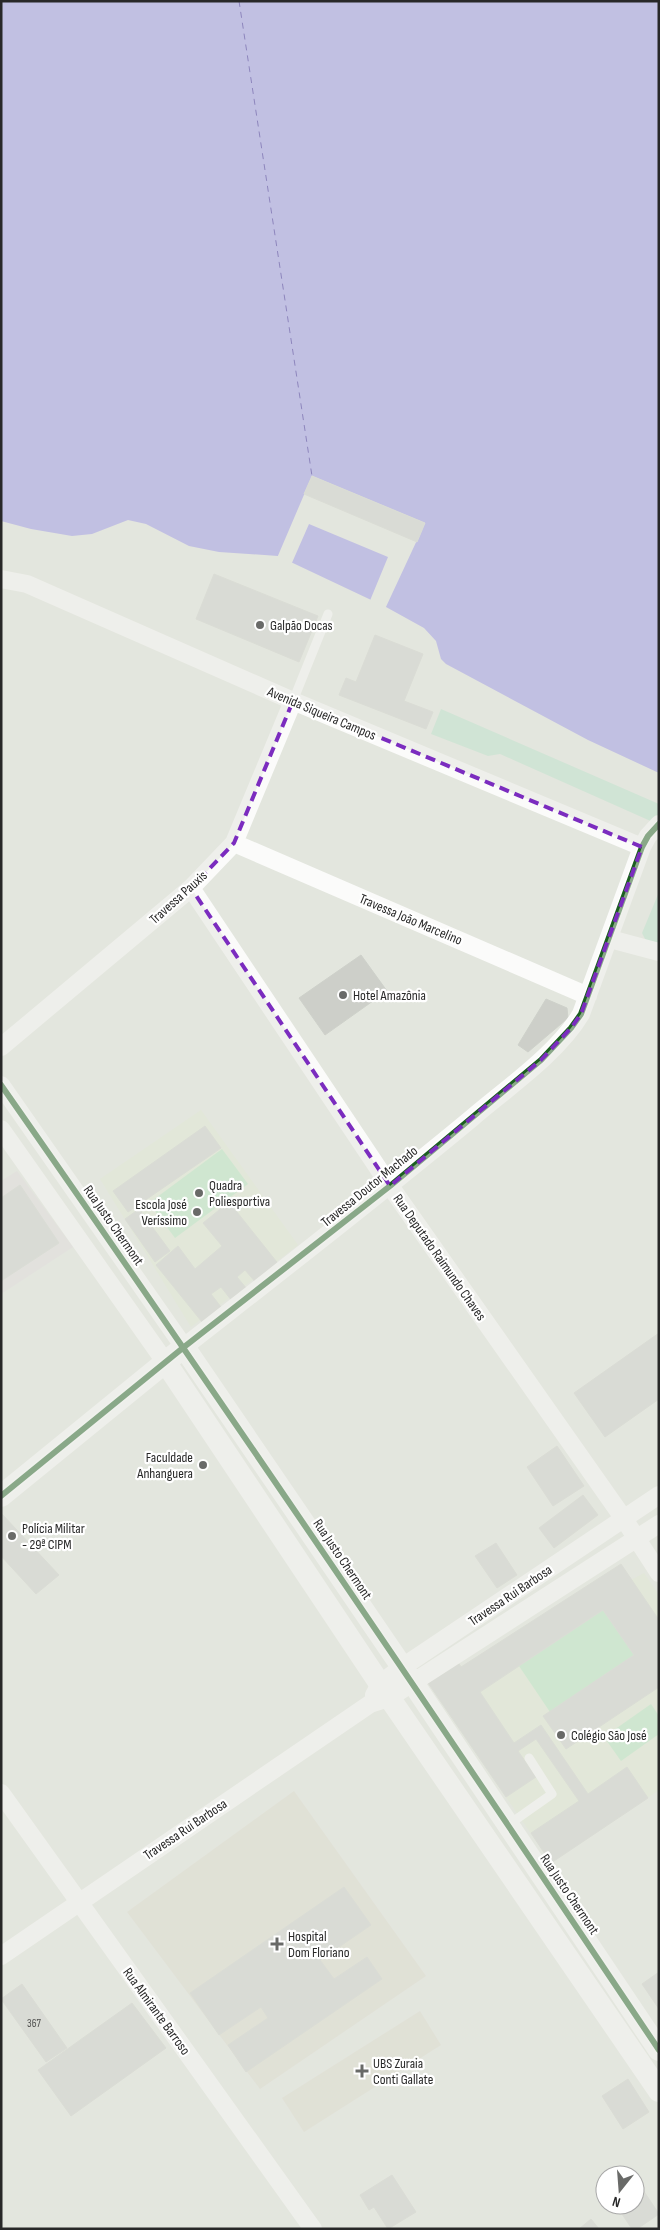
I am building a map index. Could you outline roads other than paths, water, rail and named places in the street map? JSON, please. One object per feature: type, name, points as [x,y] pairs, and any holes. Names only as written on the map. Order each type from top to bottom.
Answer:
[{"type":"street","name":"Avenida Siqueira Campos","points":[[1,580],[27,584],[294,701],[642,846]]},
{"type":"street","name":"Travessa Pauxis","points":[[1,1047],[191,888],[234,843],[294,701]]},
{"type":"street","name":"Travessa Doutor Machado","points":[[1,1496],[166,1364],[184,1347],[390,1186],[541,1060],[577,1021],[610,939],[642,846],[659,824]]},
{"type":"street","name":"Travessa João Marcelino","points":[[234,843],[588,996]]},
{"type":"street","name":"Rua Deputado Raimundo Chaves","points":[[191,888],[390,1186],[624,1519],[659,1573]]},
{"type":"street","points":[[610,939],[659,952]]},
{"type":"street","name":"Rua Justo Chermont","points":[[1,1085],[184,1347],[659,2050]]},
{"type":"street","points":[[1,1129],[166,1364],[380,1696],[659,2091]]},
{"type":"street","name":"Travessa Rui Barbosa","points":[[1,1956],[380,1696],[659,1495]]},
{"type":"street","name":"Travessa Rui Barbosa","points":[[407,1675],[659,1524]]},
{"type":"street","name":"Rua Almirante Barroso","points":[[1,1794],[313,2229]]},
{"type":"lane","points":[[294,701],[328,614]]},
{"type":"lane","points":[[508,1825],[552,1796],[552,1793],[529,1758]]},
{"type":"place","name":"Galpão Docas","points":[[260,625]]},
{"type":"place","name":"Hotel Amazônia","points":[[343,995]]},
{"type":"place","name":"Quadra Poliesportiva","points":[[199,1193]]},
{"type":"place","name":"Escola José Veríssimo","points":[[197,1212]]},
{"type":"place","name":"Faculdade Anhanguera","points":[[203,1465]]},
{"type":"place","name":"Polícia Militar - 29ª CIPM","points":[[12,1536]]},
{"type":"place","name":"Colégio São José","points":[[561,1735]]},
{"type":"place","name":"Hospital Dom Floriano","points":[[277,1944]]},
{"type":"place","name":"UBS Zuraia Conti Gallate","points":[[362,2071]]}]
